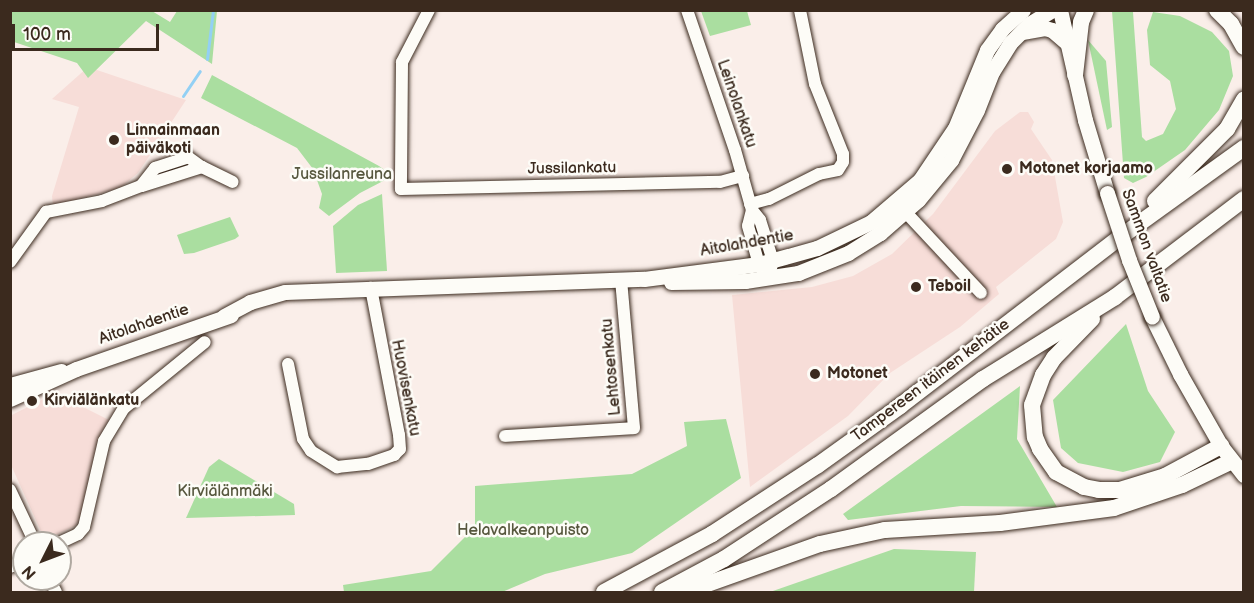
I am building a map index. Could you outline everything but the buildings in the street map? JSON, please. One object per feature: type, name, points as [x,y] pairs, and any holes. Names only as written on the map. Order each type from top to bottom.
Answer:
[{"type":"highway","points":[[1075,75],[1081,22],[1086,10]]},
{"type":"highway","points":[[1217,10],[1231,24],[1244,47]]},
{"type":"highway","points":[[1119,238],[1216,142],[1236,116],[1244,99]]},
{"type":"highway","name":"Tampereen itäinen kehätie","points":[[604,592],[712,534],[818,465],[900,406],[1119,238],[1244,148]]},
{"type":"highway","name":"Tampereen itäinen kehätie","points":[[662,592],[774,527],[983,379],[1114,297],[1244,200]]},
{"type":"highway","points":[[1114,297],[1054,358],[1035,391],[1032,422],[1040,449],[1048,462],[1056,472],[1084,487],[1120,490],[1165,476],[1221,446]]},
{"type":"highway","points":[[685,592],[820,544],[885,530],[1000,523],[1114,508],[1182,485],[1232,461]]},
{"type":"main road","name":"Aitolahdentie","points":[[644,279],[670,282],[745,281],[798,273],[848,253],[880,233],[901,208],[955,128],[987,51],[1002,29],[1023,10]]},
{"type":"main road","name":"Aitolahdentie","points":[[10,399],[76,369],[224,316],[326,291],[644,279],[766,262],[817,248],[901,208],[951,160],[977,110],[992,72],[1020,33],[1052,10]]},
{"type":"main road","name":"Sammon valtatie","points":[[1060,10],[1107,193],[1129,260],[1152,317],[1180,374],[1221,446],[1244,475]]},
{"type":"main road","points":[[1020,33],[1045,28],[1052,30],[1067,43]]},
{"type":"main road","name":"Aitolahdentie","points":[[10,385],[42,375],[76,369]]},
{"type":"street","name":"Jussilankatu","points":[[429,10],[402,62],[401,189],[720,182],[743,176]]},
{"type":"street","name":"Leinolankatu","points":[[687,10],[743,176],[751,207],[760,220],[766,262]]},
{"type":"street","points":[[751,207],[819,174],[838,170],[843,162],[843,154],[815,84],[800,10]]},
{"type":"street","points":[[10,262],[46,212],[102,201],[202,167],[233,182]]},
{"type":"street","points":[[901,208],[928,239],[961,269],[981,293]]},
{"type":"street","points":[[766,262],[769,278]]},
{"type":"street","name":"Lehtosenkatu","points":[[505,436],[634,428],[621,280]]},
{"type":"street","name":"Huovisenkatu","points":[[288,364],[303,439],[310,451],[337,467],[368,464],[394,455],[400,449],[399,435],[371,288]]},
{"type":"street","points":[[72,537],[78,534],[88,519],[104,441],[124,408],[205,342]]},
{"type":"street","points":[[10,490],[29,531]]},
{"type":"shaded area","name":"Linnainmaan päiväkoti","points":[[88,67],[186,100],[138,173],[120,188],[53,206],[52,196],[79,107],[52,99]]},
{"type":"shaded area","points":[[1020,112],[1028,112],[1034,122],[1031,129],[1052,160],[1063,222],[1056,239],[996,287],[999,294],[960,327],[890,373],[848,416],[750,487],[732,295],[812,287],[853,276],[892,254],[933,214],[995,131]]},
{"type":"shaded area","points":[[55,393],[109,420],[102,432],[81,518],[75,526],[64,531],[41,531],[11,465],[10,416]]},
{"type":"green space","points":[[11,10],[152,11],[170,22],[177,11],[217,11],[212,64],[146,21],[88,78],[77,63],[11,41]]},
{"type":"green space","points":[[701,11],[747,11],[751,25],[710,36]]},
{"type":"green space","points":[[1112,11],[1133,12],[1142,137],[1146,141],[1163,134],[1176,109],[1170,81],[1150,65],[1147,30],[1153,12],[1180,16],[1212,32],[1229,51],[1233,76],[1219,110],[1185,150],[1146,177],[1133,183],[1124,178]]},
{"type":"green space","points":[[1088,40],[1106,61],[1112,127],[1107,130]]},
{"type":"green space","name":"Jussilanreuna","points":[[212,75],[379,166],[386,171],[387,179],[360,193],[329,216],[319,208],[322,194],[313,169],[297,148],[201,98]]},
{"type":"green space","points":[[382,194],[387,271],[336,273],[333,226],[358,205]]},
{"type":"green space","points":[[230,217],[239,236],[194,253],[184,254],[177,235]]},
{"type":"green space","points":[[1126,324],[1148,391],[1175,432],[1160,462],[1123,472],[1078,463],[1061,448],[1053,400]]},
{"type":"green space","points":[[1020,386],[1017,439],[1057,507],[961,506],[848,520],[843,514]]},
{"type":"green space","name":"Helavalkeanpuisto","points":[[726,419],[741,478],[632,553],[545,574],[502,592],[344,592],[343,585],[431,571],[475,527],[475,486],[632,474],[687,446],[684,422]]},
{"type":"green space","name":"Kirviälänmäki","points":[[219,459],[294,504],[295,515],[186,518],[209,467]]},
{"type":"green space","points":[[894,549],[976,552],[974,592],[770,592]]},
{"type":"waterway","points":[[207,59],[213,10]]},
{"type":"waterway","points":[[183,96],[200,71]]},
{"type":"place","name":"Linnainmaan päiväkoti","points":[[114,140]]},
{"type":"place","name":"Motonet korjaamo","points":[[1007,169]]},
{"type":"place","name":"Teboil","points":[[916,287]]},
{"type":"place","name":"Motonet","points":[[815,374]]},
{"type":"place","name":"Kirviälänkatu","points":[[32,401]]}]
